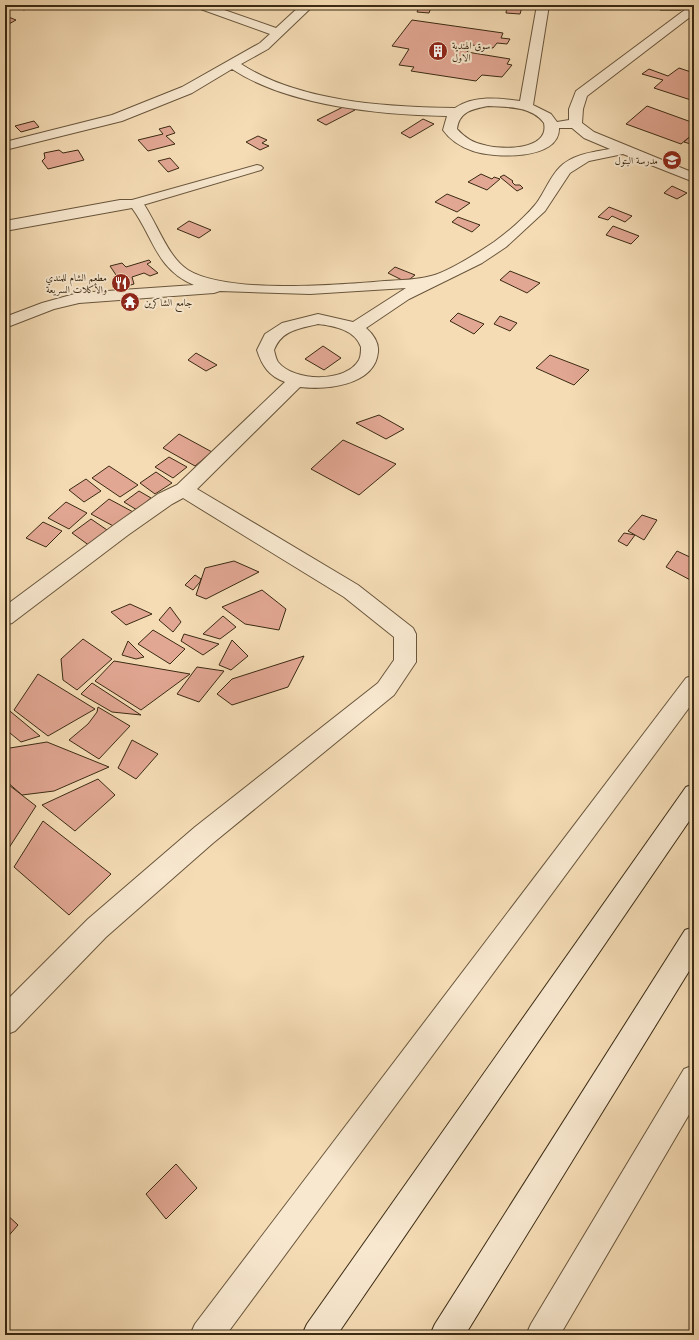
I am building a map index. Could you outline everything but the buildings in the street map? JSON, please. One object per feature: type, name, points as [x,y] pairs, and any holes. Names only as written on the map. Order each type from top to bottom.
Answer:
[{"type":"street","points":[[198,5],[278,33]]},
{"type":"street","points":[[5,146],[117,118],[187,90],[264,46],[308,5]]},
{"type":"street","points":[[526,106],[543,5]]},
{"type":"street","points":[[575,124],[576,109],[581,94],[694,8]]},
{"type":"street","points":[[232,64],[253,77],[298,93],[397,110],[457,112]]},
{"type":"street","points":[[488,102],[508,102],[526,106],[542,113],[551,122],[552,132],[546,141],[532,148],[514,152],[493,152],[474,147],[459,140],[450,130],[450,120],[457,112],[470,105],[488,102]]},
{"type":"street","points":[[551,126],[575,124],[588,135],[694,178]]},
{"type":"street","points":[[355,328],[403,296],[477,260],[501,244],[540,208],[565,170],[585,158],[602,153],[623,150]]},
{"type":"street","points":[[5,226],[120,204],[136,203],[144,213],[172,263],[180,271],[196,279],[223,288]]},
{"type":"street","points":[[5,323],[48,306],[78,298],[223,288],[318,291],[432,281]]},
{"type":"street","points":[[318,319],[338,321],[355,328],[366,338],[370,350],[367,363],[355,374],[338,381],[317,384],[296,381],[279,374],[268,363],[265,350],[270,338],[281,328],[298,321],[318,319]]},
{"type":"street","points":[[5,617],[121,530],[165,499],[184,490],[296,381]]},
{"type":"street","points":[[5,1021],[97,928],[204,835],[386,689],[405,662],[405,634],[351,591],[271,541],[184,490]]},
{"type":"street","points":[[206,1335],[694,684]]},
{"type":"street","points":[[318,1335],[694,794]]},
{"type":"street","points":[[446,1335],[694,939]]},
{"type":"street","points":[[542,1335],[694,1079]]},
{"type":"lane","points":[[136,203],[257,168]]},
{"type":"place","name":"سوق الهندية الاول","points":[[438,51]]},
{"type":"place","name":"مدرسة البتول","points":[[672,160]]},
{"type":"place","name":"مطعم الشام للمندي والأكلات السريعة","points":[[121,283]]},
{"type":"place","name":"جامع الشاكرين","points":[[130,302]]}]
